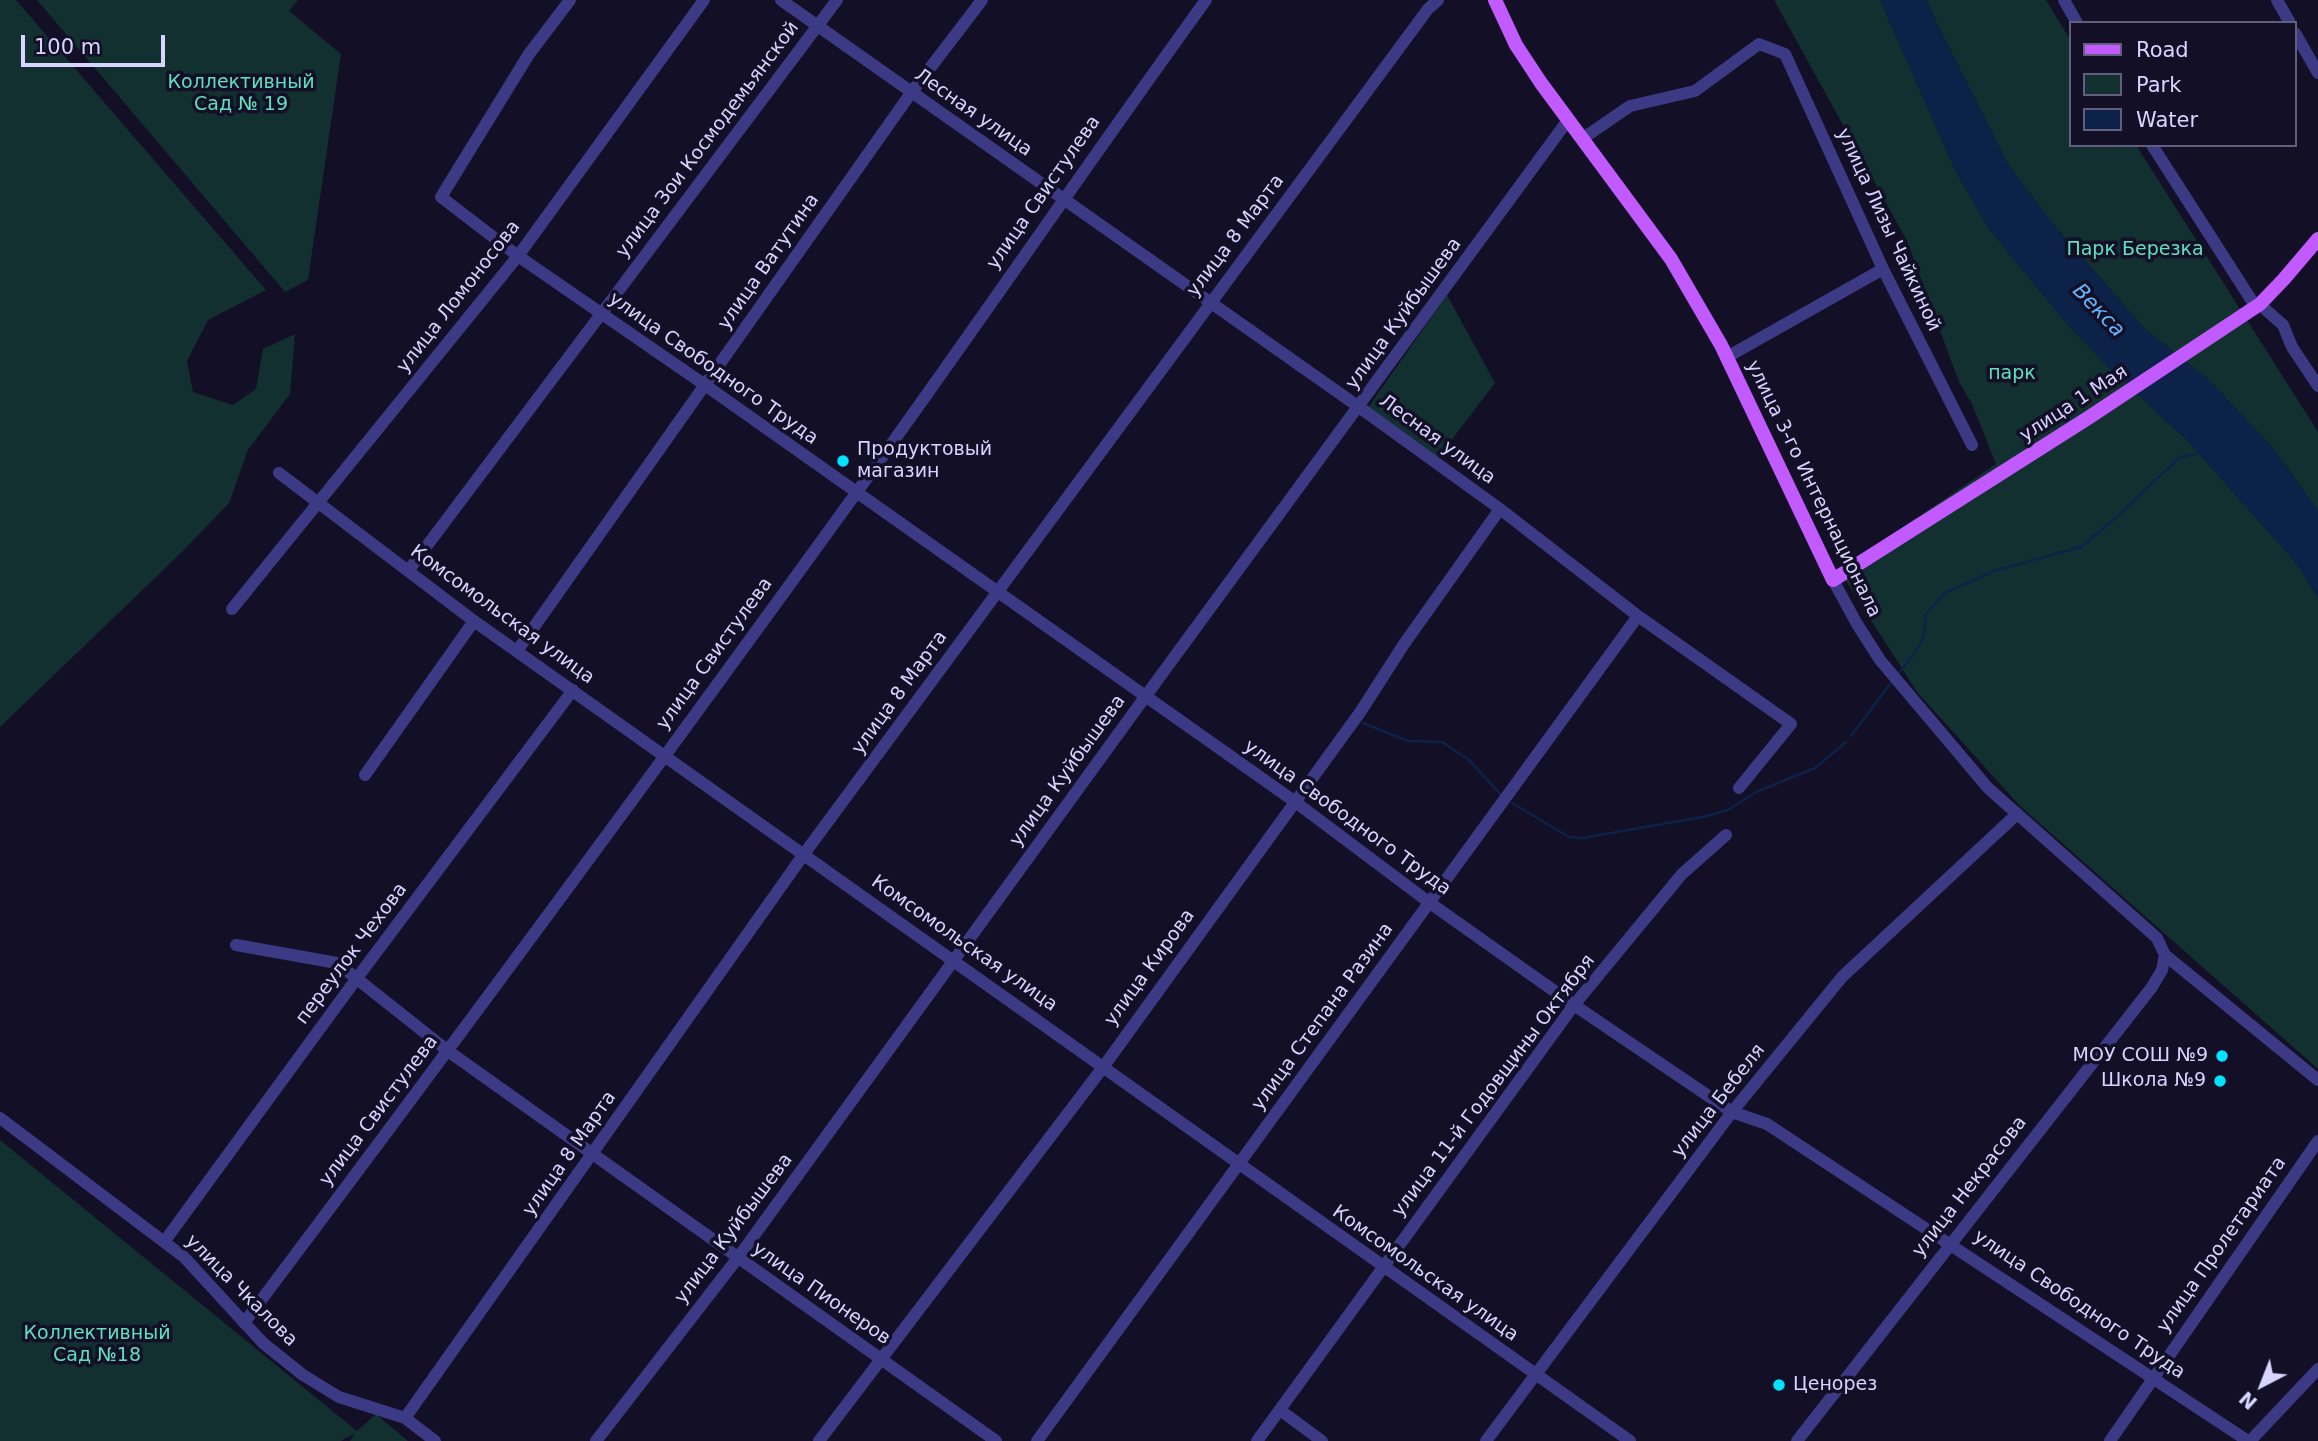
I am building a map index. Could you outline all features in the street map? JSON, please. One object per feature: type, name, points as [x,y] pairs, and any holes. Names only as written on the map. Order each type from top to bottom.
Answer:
[{"type":"main road","name":"улица 3-го Интернационала","points":[[1495,0],[1516,45],[1568,121],[1671,259],[1727,357],[1833,580]]},
{"type":"main road","name":"улица 1 Мая","points":[[1833,580],[2088,418],[2260,304],[2318,239]]},
{"type":"street","name":"улица Свободного Труда","points":[[569,0],[529,54],[441,197],[518,257],[705,385],[1294,801],[1430,903],[1574,1005],[1732,1112],[1767,1124],[2249,1441]]},
{"type":"street","name":"улица Ломоносова","points":[[232,608],[320,504],[518,257],[704,0]]},
{"type":"street","name":"Лесная улица","points":[[781,0],[1359,407],[1500,509],[1638,616],[1791,724],[1739,788]]},
{"type":"street","name":"улица Зои Космодемьянской","points":[[408,571],[837,0]]},
{"type":"street","name":"улица Ватутина","points":[[517,651],[911,93],[982,0]]},
{"type":"street","name":"улица Свистулева","points":[[244,1323],[448,1051],[856,493],[1206,0]]},
{"type":"street","name":"улица 8 Марта","points":[[405,1418],[804,854],[1210,302],[1428,9],[1438,0]]},
{"type":"street","points":[[2064,0],[2076,21]]},
{"type":"street","points":[[2277,0],[2289,21]]},
{"type":"street","points":[[2297,36],[2318,72]]},
{"type":"street","name":"улица Лизы Чайкиной","points":[[1582,139],[1630,106],[1695,91],[1759,44],[1785,54],[1883,269],[1972,445]]},
{"type":"street","name":"улица Куйбышева","points":[[596,1441],[737,1259],[1145,696],[1568,121]]},
{"type":"street","points":[[2153,147],[2252,301]]},
{"type":"street","points":[[1727,357],[1883,269]]},
{"type":"street","points":[[2265,309],[2283,325],[2292,347],[2318,386]]},
{"type":"street","name":"Комсомольская улица","points":[[279,473],[474,621],[1630,1441]]},
{"type":"street","name":"улица Кирова","points":[[819,1441],[1104,1066],[1361,711],[1404,644],[1500,509]]},
{"type":"street","name":"улица 3-го Интернационала","points":[[1833,580],[1880,660],[1988,788],[2157,938],[2165,955],[2318,1080]]},
{"type":"street","name":"улица Степана Разина","points":[[1037,1441],[1638,616]]},
{"type":"street","points":[[365,775],[474,621]]},
{"type":"street","name":"переулок Чехова","points":[[164,1242],[573,690]]},
{"type":"street","name":"улица Бебеля","points":[[1486,1441],[1732,1112],[1842,977],[2017,815]]},
{"type":"street","name":"улица 11-й Годовщины Октября","points":[[1257,1441],[1574,1005],[1682,874],[1726,835]]},
{"type":"street","name":"улица Пионеров","points":[[236,945],[337,963],[448,1051],[996,1441]]},
{"type":"street","name":"улица Некрасова","points":[[1797,1441],[2152,987],[2162,970],[2165,955]]},
{"type":"street","name":"улица Чкалова","points":[[0,1118],[184,1257],[263,1343],[303,1375],[339,1397],[405,1418],[435,1441]]},
{"type":"street","name":"улица Пролетариата","points":[[2110,1441],[2318,1140]]},
{"type":"street","points":[[2249,1441],[2318,1369]]},
{"type":"street","points":[[1280,1410],[1322,1441]]},
{"type":"green space","points":[[0,0],[16,0],[266,290],[208,320],[187,361],[193,392],[233,405],[256,389],[263,349],[295,334],[290,394],[248,450],[229,503],[183,551],[0,727]]},
{"type":"green space","name":"Коллективный Сад № 19","points":[[37,0],[298,0],[289,11],[341,54],[308,280],[285,292]]},
{"type":"green space","name":"парк","points":[[1774,0],[1880,0],[1956,172],[1990,230],[2068,325],[2113,372],[2186,439],[2297,564],[2318,598],[2318,1069],[2020,806],[1917,692],[1839,570],[1996,464],[1972,404],[1959,382],[1907,241]]},
{"type":"green space","name":"Парк Березка","points":[[1927,0],[2046,0],[2070,39],[2070,147],[2137,147],[2318,432],[2318,511],[2274,449],[2207,378],[2145,329],[2053,224],[2009,166]]},
{"type":"green space","points":[[1447,295],[1495,383],[1437,459],[1367,409]]},
{"type":"green space","name":"Коллективный Сад №18","points":[[0,1140],[357,1431],[376,1414],[408,1441],[350,1441],[355,1433],[341,1441],[0,1441]]},
{"type":"water","name":"Векса","points":[[1880,0],[1927,0],[2009,166],[2053,224],[2145,329],[2207,378],[2274,449],[2318,511],[2318,598],[2297,564],[2186,439],[2113,372],[2068,325],[1990,230],[1956,172]]},
{"type":"waterway","points":[[1897,675],[1914,655],[1922,640],[1925,615],[1945,593],[1994,571],[2081,547],[2180,457],[2202,453]]},
{"type":"waterway","points":[[1851,736],[1893,680]]},
{"type":"waterway","points":[[1363,723],[1408,741],[1442,742],[1469,760],[1502,796]]},
{"type":"waterway","points":[[1512,803],[1569,837],[1582,838],[1703,817],[1728,810],[1756,792],[1815,768],[1846,742]]},
{"type":"place","name":"Продуктовый магазин","points":[[843,461]]},
{"type":"place","name":"МОУ СОШ №9","points":[[2222,1056]]},
{"type":"place","name":"Школа №9","points":[[2220,1081]]},
{"type":"place","name":"Ценорез","points":[[1779,1385]]}]
